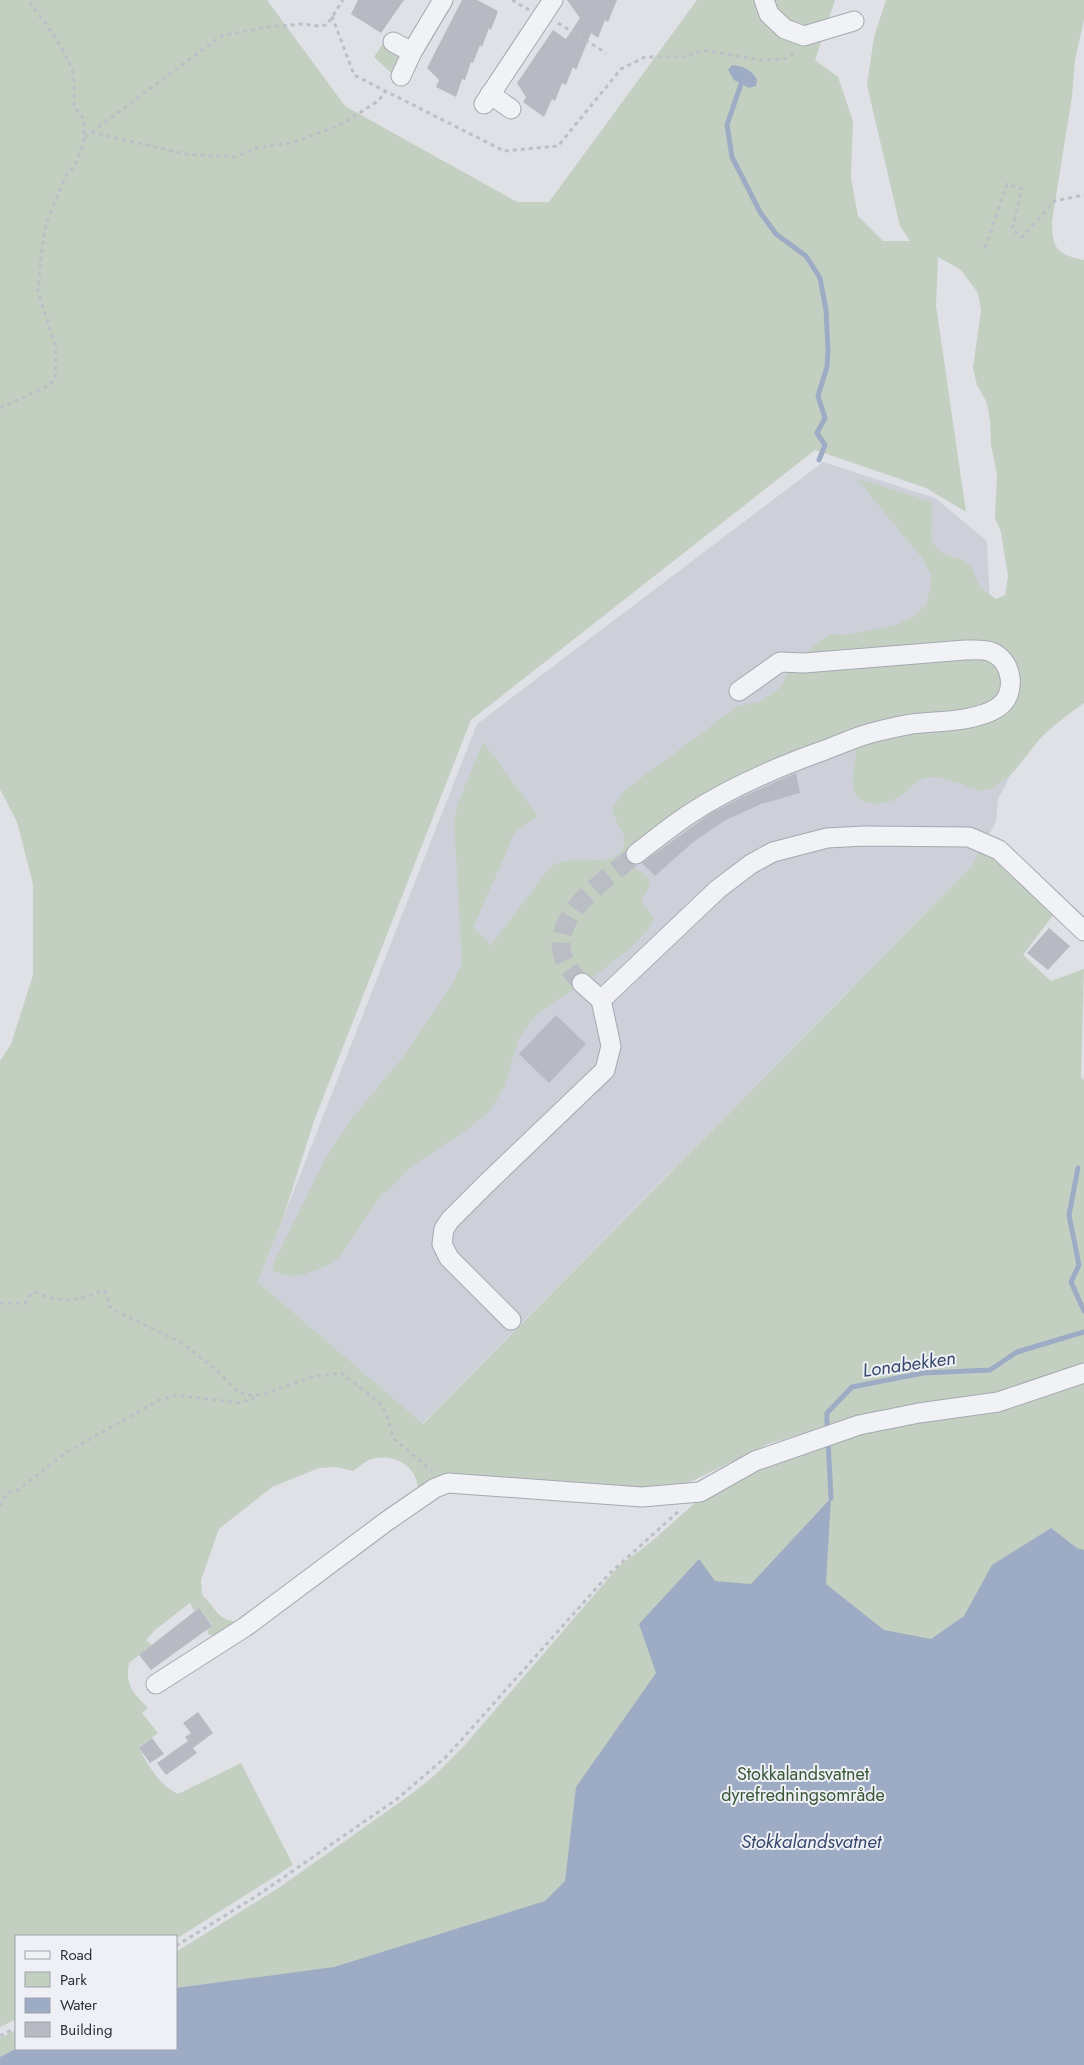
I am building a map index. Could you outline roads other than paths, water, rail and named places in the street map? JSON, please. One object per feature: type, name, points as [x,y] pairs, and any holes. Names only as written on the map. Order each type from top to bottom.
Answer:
[{"type":"street","points":[[401,76],[412,52],[443,0]]},
{"type":"street","points":[[764,0],[769,14],[785,29],[804,36],[854,21]]},
{"type":"street","points":[[510,109],[487,99],[548,7]]},
{"type":"street","points":[[393,42],[412,52]]},
{"type":"street","points":[[636,854],[687,815],[723,793],[787,764],[872,733],[909,725],[963,718],[992,711],[999,707],[1008,694],[1010,677],[1004,661],[998,655],[990,651],[965,650],[804,663],[780,662],[739,691]]},
{"type":"street","points":[[601,1000],[718,888],[736,874],[773,852],[827,838],[864,836],[969,838],[999,850],[1084,931]]},
{"type":"street","points":[[511,1320],[449,1258],[442,1244],[444,1229],[450,1220],[486,1184],[605,1070],[611,1046],[601,1000],[582,983]]},
{"type":"street","points":[[156,1684],[245,1627],[387,1521],[435,1488],[448,1483],[642,1497],[700,1492],[755,1461],[859,1425],[920,1413],[998,1402],[1084,1373]]},
{"type":"water","points":[[732,65],[740,66],[750,71],[757,80],[756,86],[749,88],[734,80],[728,70]]},
{"type":"water","name":"Stokkalandsvatnet","points":[[831,1498],[826,1584],[884,1630],[931,1639],[964,1616],[992,1565],[1051,1528],[1077,1548],[1084,1550],[1084,2065],[0,2065],[0,2057],[15,2050],[178,2050],[178,1988],[334,1967],[545,1901],[565,1881],[576,1787],[656,1673],[639,1624],[699,1559],[715,1581],[751,1584]]},
{"type":"waterway","name":"Lonabekken","points":[[741,84],[727,125],[732,157],[760,212],[776,234],[806,256],[820,278],[826,310],[828,350],[827,367],[818,396],[825,418],[817,433],[825,445],[819,460]]},
{"type":"waterway","name":"Lonabekken","points":[[1078,1168],[1069,1215],[1079,1265],[1071,1282],[1084,1311]]},
{"type":"waterway","name":"Lonabekken","points":[[827,1432],[827,1413],[852,1387],[923,1373],[990,1370],[1017,1352],[1084,1332]]},
{"type":"waterway","name":"Lonabekken","points":[[828,1440],[831,1498]]},
{"type":"tunnel","points":[[582,983],[566,964],[561,946],[564,928],[573,911],[587,895],[636,854]]},
{"type":"park label","name":"Stokkalandsvatnet dyrefredningsområde","points":[[803,1784]]}]
